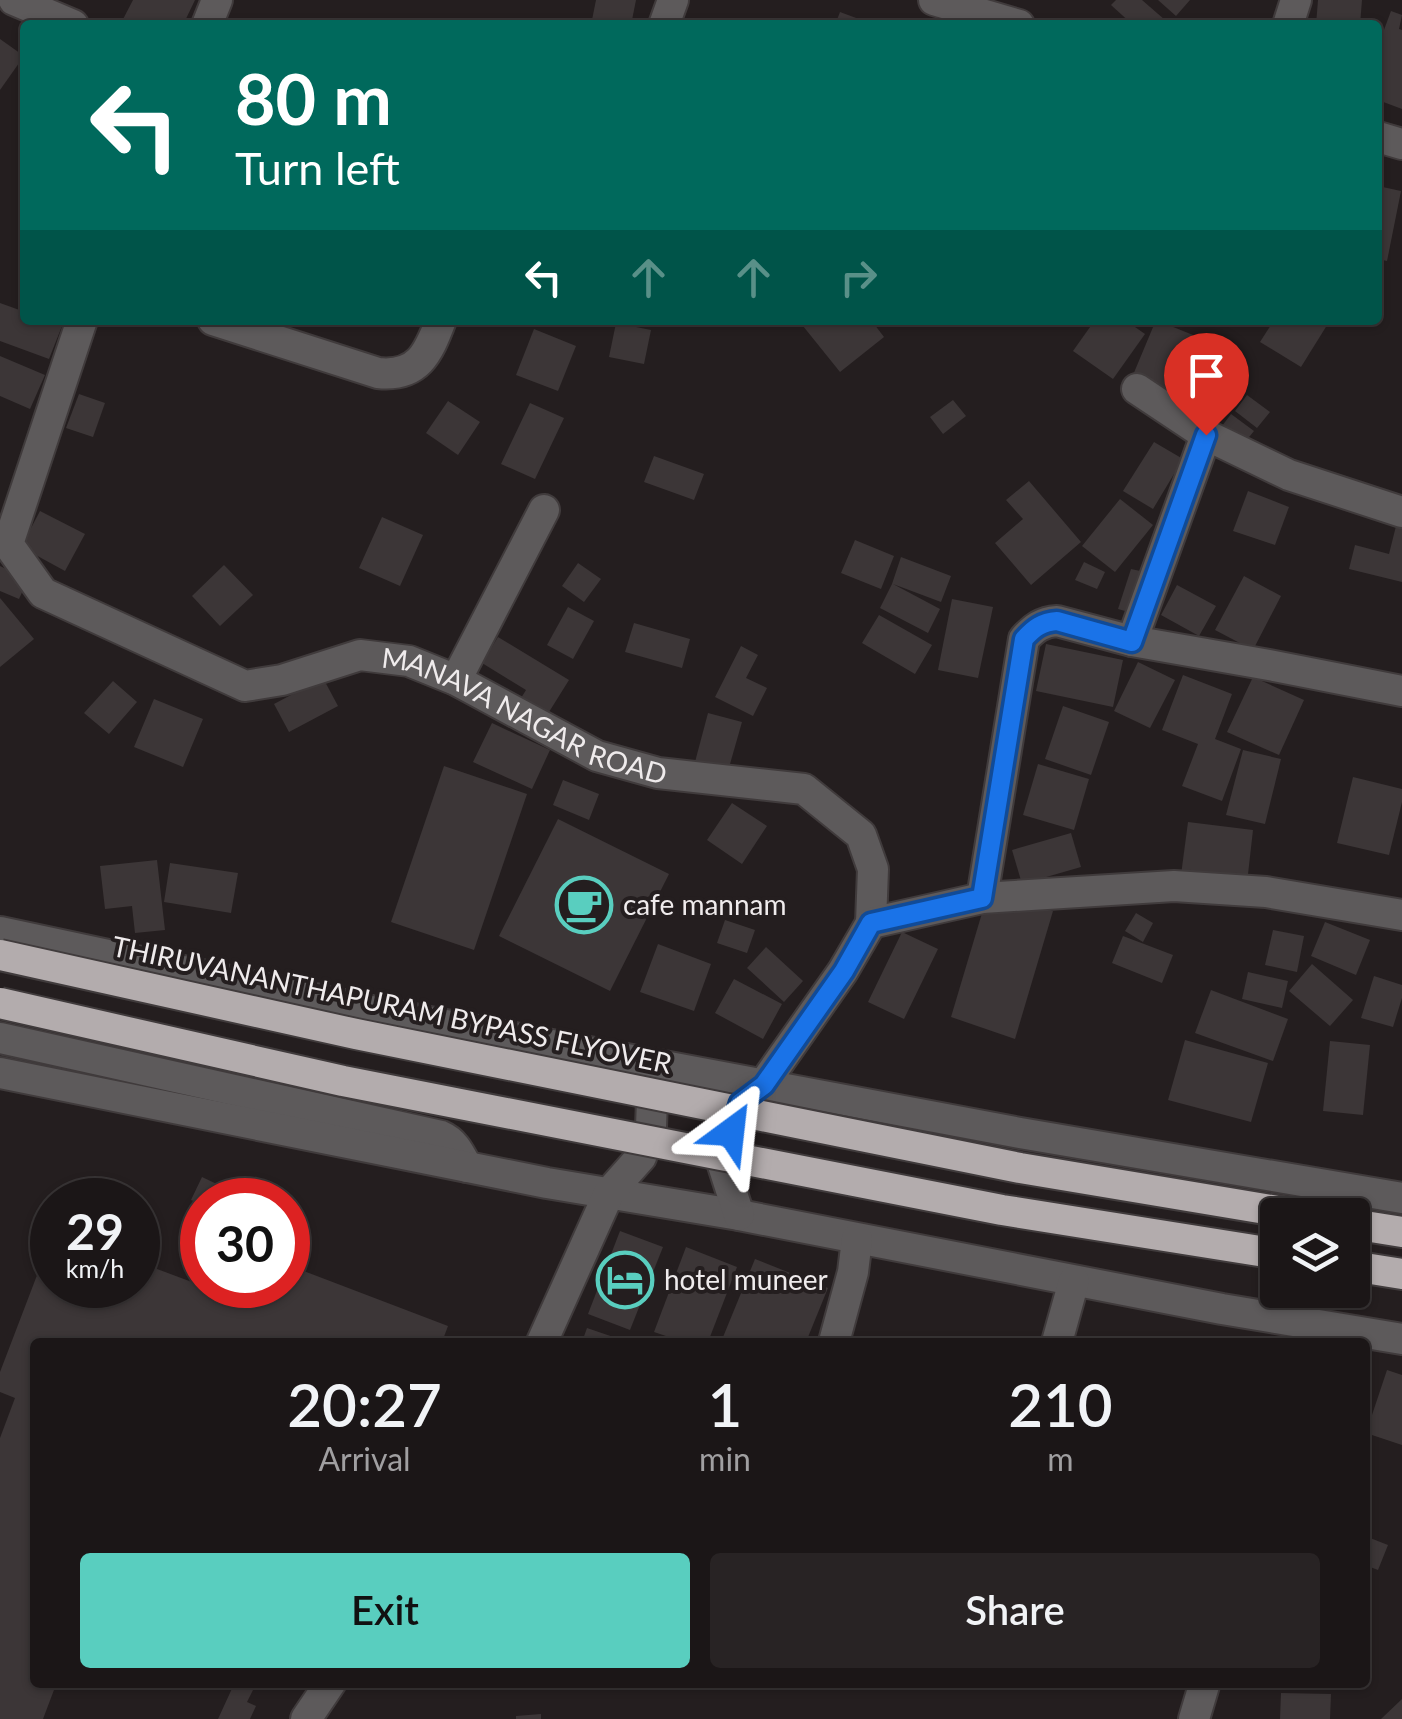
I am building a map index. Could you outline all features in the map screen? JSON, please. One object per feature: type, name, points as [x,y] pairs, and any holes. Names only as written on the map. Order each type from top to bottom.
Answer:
[{"type":"highway","name":"THIRUVANANTHAPURAM BYPASS FLYOVER","points":[[0,955],[356,1034],[1020,1168],[1260,1208]]},
{"type":"highway","points":[[0,1003],[343,1081],[982,1207],[1260,1251]]},
{"type":"highway","points":[[1370,1227],[1402,1232]]},
{"type":"highway","points":[[1370,1269],[1402,1274]]},
{"type":"street","points":[[14,0],[61,20]]},
{"type":"street","points":[[934,0],[1002,20]]},
{"type":"street","name":"MANAVA NAGAR ROAD","points":[[80,325],[4,542],[43,593],[244,686],[282,680],[360,654],[409,661],[456,680],[596,756],[658,773],[804,789],[861,834],[874,870],[871,923]]},
{"type":"street","points":[[228,325],[378,373],[399,375],[415,365],[431,346],[439,325]]},
{"type":"street","points":[[1137,390],[1206,435],[1290,475],[1402,512]]},
{"type":"street","points":[[1132,642],[1206,435]]},
{"type":"street","points":[[456,680],[544,510]]},
{"type":"street","points":[[982,898],[1024,639],[1033,628],[1057,621],[1132,642],[1402,692]]},
{"type":"street","points":[[739,1215],[722,1162],[740,1103],[764,1085],[844,971],[871,923],[982,898],[1174,886],[1266,892],[1402,914]]},
{"type":"street","points":[[0,932],[370,1012],[1020,1133],[1402,1198]]},
{"type":"street","points":[[0,1038],[441,1136],[456,1146],[467,1167]]},
{"type":"street","points":[[544,1338],[608,1193],[641,1157],[652,1127],[652,1100],[620,1058]]},
{"type":"street","points":[[0,1073],[1345,1336],[1402,1338]]},
{"type":"street","points":[[835,1338],[853,1272],[857,1239]]},
{"type":"street","points":[[1058,1338],[1074,1280]]},
{"type":"street","points":[[306,1719],[327,1688]]},
{"type":"street","points":[[1194,1719],[1203,1688]]},
{"type":"building","points":[[133,0],[195,0],[185,20],[123,20]]},
{"type":"building","points":[[596,0],[636,0],[632,20],[592,20]]},
{"type":"building","points":[[1116,0],[1142,0],[1165,20],[1128,20],[1111,5]]},
{"type":"building","points":[[1158,0],[1190,0],[1176,16]]},
{"type":"building","points":[[1318,0],[1362,0],[1360,20],[1316,20]]},
{"type":"building","points":[[1391,11],[1402,15],[1402,109],[1382,102],[1382,35]]},
{"type":"building","points":[[840,12],[862,20],[837,20]]},
{"type":"building","points":[[0,39],[20,53],[20,62],[0,90]]},
{"type":"building","points":[[1382,187],[1401,191],[1387,261],[1382,260]]},
{"type":"building","points":[[0,303],[20,310],[20,325],[62,326],[49,359],[0,341]]},
{"type":"building","points":[[616,325],[651,330],[644,364],[609,357]]},
{"type":"building","points":[[875,325],[884,337],[840,372],[803,326]]},
{"type":"building","points":[[1091,325],[1132,325],[1145,334],[1113,379],[1073,351]]},
{"type":"building","points":[[1154,325],[1168,325],[1193,335],[1171,390],[1133,375]]},
{"type":"building","points":[[1271,325],[1327,325],[1301,367],[1260,342]]},
{"type":"building","points":[[534,329],[576,346],[558,391],[516,375]]},
{"type":"building","points":[[1208,340],[1245,364],[1213,413],[1176,389]]},
{"type":"building","points":[[0,356],[45,375],[30,409],[0,396]]},
{"type":"building","points":[[79,394],[105,403],[93,437],[66,428]]},
{"type":"building","points":[[1247,395],[1270,412],[1257,428],[1235,411]]},
{"type":"building","points":[[953,400],[966,416],[943,434],[930,417]]},
{"type":"building","points":[[448,401],[480,422],[458,455],[426,433]]},
{"type":"building","points":[[530,403],[564,418],[535,479],[501,464]]},
{"type":"building","points":[[1231,414],[1254,431],[1241,447],[1219,430]]},
{"type":"building","points":[[1154,442],[1183,459],[1153,509],[1123,491]]},
{"type":"building","points":[[654,456],[704,474],[694,500],[644,482]]},
{"type":"building","points":[[1029,481],[1081,542],[1031,585],[995,543],[1023,519],[1006,500]]},
{"type":"building","points":[[1248,491],[1289,507],[1275,545],[1233,531]]},
{"type":"building","points":[[1120,499],[1153,525],[1115,572],[1082,546]]},
{"type":"building","points":[[40,511],[85,534],[65,571],[21,547]]},
{"type":"building","points":[[382,517],[423,535],[400,586],[359,568]]},
{"type":"building","points":[[1396,526],[1402,528],[1402,582],[1349,569],[1355,545],[1389,554]]},
{"type":"building","points":[[855,540],[894,556],[881,589],[841,573]]},
{"type":"building","points":[[901,557],[951,576],[941,602],[893,584],[940,609],[928,633],[880,608]]},
{"type":"building","points":[[1084,562],[1105,572],[1097,589],[1075,580]]},
{"type":"building","points":[[578,563],[601,579],[584,602],[562,586]]},
{"type":"building","points":[[224,565],[253,595],[220,626],[192,596]]},
{"type":"building","points":[[0,566],[28,579],[19,599],[0,591]]},
{"type":"building","points":[[1131,569],[1145,572],[1132,613],[1118,609]]},
{"type":"building","points":[[1244,576],[1281,596],[1253,650],[1215,630]]},
{"type":"building","points":[[1177,585],[1216,606],[1199,636],[1161,615]]},
{"type":"building","points":[[0,598],[34,639],[0,667]]},
{"type":"building","points":[[952,599],[993,607],[978,678],[938,670]]},
{"type":"building","points":[[568,607],[594,621],[573,659],[547,645]]},
{"type":"building","points":[[879,615],[932,645],[915,674],[862,643]]},
{"type":"building","points":[[634,623],[690,639],[682,668],[625,652]]},
{"type":"building","points":[[498,637],[569,680],[544,720],[518,703],[526,690],[482,663]]},
{"type":"building","points":[[1046,644],[1123,660],[1113,707],[1036,691]]},
{"type":"building","points":[[741,646],[758,655],[746,678],[767,688],[753,716],[715,697]]},
{"type":"building","points":[[1138,662],[1175,680],[1150,728],[1114,711]]},
{"type":"building","points":[[1183,675],[1232,694],[1215,739],[1241,749],[1222,801],[1182,786],[1198,744],[1162,730]]},
{"type":"building","points":[[1253,677],[1304,700],[1279,755],[1227,732]]},
{"type":"building","points":[[323,678],[338,706],[289,732],[274,704]]},
{"type":"building","points":[[113,681],[137,702],[109,734],[84,713]]},
{"type":"building","points":[[154,699],[203,719],[183,767],[134,747]]},
{"type":"building","points":[[1063,706],[1109,722],[1091,775],[1045,759]]},
{"type":"building","points":[[708,713],[742,722],[728,771],[695,762]]},
{"type":"building","points":[[492,723],[550,750],[532,789],[473,762]]},
{"type":"building","points":[[1243,750],[1281,759],[1265,824],[1226,815]]},
{"type":"building","points":[[1038,764],[1089,779],[1074,830],[1023,815]]},
{"type":"building","points":[[444,766],[527,794],[474,950],[391,922]]},
{"type":"building","points":[[1353,777],[1402,789],[1389,855],[1337,843]]},
{"type":"building","points":[[563,780],[599,794],[589,820],[553,805]]},
{"type":"building","points":[[732,803],[767,826],[742,864],[707,840]]},
{"type":"building","name":"cafe mannam","points":[[558,819],[669,874],[610,991],[499,936]]},
{"type":"building","points":[[1188,822],[1253,830],[1247,883],[1181,875]]},
{"type":"building","points":[[1071,833],[1081,867],[1022,884],[1012,850]]},
{"type":"building","points":[[157,860],[165,930],[135,933],[132,906],[105,909],[100,866]]},
{"type":"building","points":[[170,863],[238,873],[231,913],[164,902]]},
{"type":"building","points":[[985,903],[1053,911],[1015,1039],[951,1017]]},
{"type":"building","points":[[1136,913],[1153,923],[1143,942],[1125,931]]},
{"type":"building","points":[[725,920],[755,930],[747,953],[717,943]]},
{"type":"building","points":[[1325,922],[1370,940],[1356,975],[1311,956]]},
{"type":"building","points":[[1273,930],[1304,936],[1297,972],[1265,965]]},
{"type":"building","points":[[902,932],[938,949],[904,1019],[868,1002]]},
{"type":"building","points":[[1123,936],[1173,955],[1162,983],[1112,963]]},
{"type":"building","points":[[658,944],[711,964],[694,1011],[640,992]]},
{"type":"building","points":[[766,947],[803,981],[784,1002],[747,968]]},
{"type":"building","points":[[1312,964],[1353,1000],[1330,1026],[1289,991]]},
{"type":"building","points":[[1248,972],[1288,981],[1282,1008],[1242,999]]},
{"type":"building","points":[[1374,976],[1402,985],[1393,1027],[1361,1018]]},
{"type":"building","points":[[734,979],[782,1004],[763,1039],[715,1013]]},
{"type":"building","points":[[1211,990],[1288,1019],[1273,1061],[1195,1033]]},
{"type":"building","points":[[1185,1040],[1268,1063],[1251,1122],[1168,1100]]},
{"type":"building","points":[[1330,1041],[1370,1045],[1363,1115],[1323,1111]]},
{"type":"building","name":"hotel muneer","points":[[620,1231],[663,1247],[630,1330],[588,1314]]},
{"type":"building","points":[[686,1247],[737,1267],[710,1338],[672,1338],[654,1332]]},
{"type":"building","points":[[755,1259],[828,1288],[808,1338],[723,1338]]},
{"type":"building","points":[[160,1270],[180,1278],[180,1308],[310,1308],[310,1273],[448,1326],[444,1338],[30,1338],[30,1688],[55,1688],[43,1719],[0,1719],[0,1438],[15,1398],[0,1392],[0,1372],[30,1294],[30,1308],[160,1308]]},
{"type":"building","points":[[587,1328],[616,1338],[583,1338]]},
{"type":"building","points":[[1387,1370],[1402,1375],[1402,1445],[1370,1434],[1370,1421]]},
{"type":"building","points":[[1370,1538],[1388,1545],[1378,1570],[1370,1567]]},
{"type":"building","points":[[232,1688],[254,1688],[247,1702],[256,1706],[250,1719],[218,1719]]},
{"type":"building","points":[[1281,1693],[1331,1694],[1330,1719],[1280,1719]]},
{"type":"building","points":[[1402,1699],[1402,1719],[1381,1719]]},
{"type":"building","points":[[541,1714],[541,1719],[516,1719],[516,1716]]},
{"type":"place","name":"cafe mannam","points":[[584,905]]},
{"type":"place","name":"hotel muneer","points":[[625,1280]]},
{"type":"route","points":[[731,1132],[740,1103],[764,1085],[844,971],[871,923],[982,898],[1024,639],[1033,628],[1057,621],[1132,642],[1206,435]]}]
